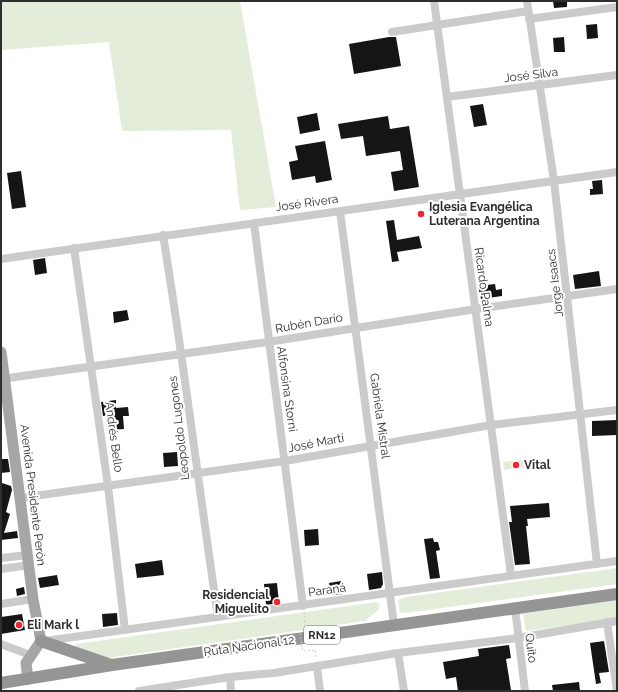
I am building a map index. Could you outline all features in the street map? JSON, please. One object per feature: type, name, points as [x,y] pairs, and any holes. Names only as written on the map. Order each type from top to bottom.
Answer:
[{"type":"highway","name":"Ruta Nacional 12","points":[[1,683],[394,625],[617,594]]},
{"type":"highway","points":[[41,641],[112,666]]},
{"type":"main road","name":"Avenida Presidente Perón","points":[[1,352],[3,378],[29,560],[33,599],[41,641]]},
{"type":"main road","points":[[28,679],[26,662],[41,641]]},
{"type":"street","name":"Ricardo Palma","points":[[434,1],[511,576]]},
{"type":"street","name":"Jorge Isaacs","points":[[527,1],[554,181],[597,564]]},
{"type":"street","points":[[529,19],[617,7]]},
{"type":"street","points":[[392,32],[528,11]]},
{"type":"street","name":"José Silva","points":[[447,98],[617,75]]},
{"type":"street","name":"José Rivera","points":[[1,258],[617,172]]},
{"type":"street","name":"Gabriela Mistral","points":[[340,211],[372,445],[394,625]]},
{"type":"street","name":"Alfonsina Storni","points":[[254,223],[268,342],[285,461],[303,606]]},
{"type":"street","name":"Leopoldo Lugones","points":[[163,235],[183,354],[196,474],[218,617]]},
{"type":"street","name":"Andrés Bello","points":[[74,248],[108,486],[125,630]]},
{"type":"street","name":"Rubén Darío","points":[[3,378],[268,342],[568,295],[617,289]]},
{"type":"street","name":"José Martí","points":[[20,498],[285,461],[491,425],[617,410]]},
{"type":"street","points":[[1,558],[29,560]]},
{"type":"street","points":[[1,569],[29,560]]},
{"type":"street","name":"Paraná","points":[[41,641],[303,606],[617,561]]},
{"type":"street","points":[[1,604],[33,599]]},
{"type":"street","name":"Quito","points":[[515,608],[525,691]]},
{"type":"street","points":[[139,691],[274,673],[398,653],[518,638],[617,621]]},
{"type":"street","points":[[607,622],[617,691]]},
{"type":"street","points":[[1,644],[30,656]]},
{"type":"street","points":[[398,653],[404,691]]},
{"type":"street","points":[[317,666],[320,691]]},
{"type":"street","points":[[230,678],[231,691]]},
{"type":"path","points":[[303,606],[306,628]]},
{"type":"path","points":[[300,633],[303,651],[315,650],[317,666]]},
{"type":"green space","points":[[1,1],[240,1],[276,207],[240,210],[231,130],[122,131],[109,42],[1,50]]},
{"type":"green space","name":"Vital","points":[[527,459],[528,467],[504,470],[503,462]]},
{"type":"green space","points":[[617,568],[617,584],[405,613],[400,612],[398,600],[406,597]]},
{"type":"green space","points":[[617,600],[617,619],[526,631],[523,614]]},
{"type":"green space","points":[[377,602],[380,605],[378,610],[365,621],[108,658],[75,647],[76,644]]},
{"type":"building","points":[[553,1],[567,1],[567,7],[554,8]]},
{"type":"building","points":[[597,24],[598,38],[587,39],[586,25]]},
{"type":"building","points":[[396,37],[401,66],[354,74],[349,44]]},
{"type":"building","points":[[564,37],[565,52],[554,52],[553,38]]},
{"type":"building","points":[[483,104],[487,125],[474,127],[470,106]]},
{"type":"building","points":[[317,113],[320,130],[300,134],[297,117]]},
{"type":"building","points":[[388,116],[390,129],[409,126],[419,187],[394,191],[391,172],[403,170],[400,151],[366,156],[363,136],[341,139],[338,124]]},
{"type":"building","points":[[325,141],[332,180],[316,183],[315,176],[292,180],[289,162],[298,160],[295,146]]},
{"type":"building","points":[[21,171],[26,207],[12,209],[7,173]]},
{"type":"building","points":[[602,180],[603,194],[590,195],[590,189],[593,189],[592,181]]},
{"type":"building","points":[[394,220],[397,240],[419,236],[422,248],[397,252],[399,261],[392,262],[386,221]]},
{"type":"building","points":[[45,258],[47,273],[35,275],[33,260]]},
{"type":"building","points":[[599,271],[601,286],[575,289],[573,275]]},
{"type":"building","points":[[495,284],[496,290],[502,289],[502,296],[481,299],[478,286]]},
{"type":"building","points":[[127,310],[129,320],[114,323],[113,312]]},
{"type":"building","points":[[116,400],[116,408],[128,407],[129,416],[123,416],[124,429],[110,430],[109,415],[103,416],[101,402]]},
{"type":"building","points":[[617,420],[617,435],[592,436],[592,421]]},
{"type":"building","points":[[177,452],[178,466],[164,467],[163,453]]},
{"type":"building","points":[[1,459],[8,459],[10,472],[1,473]]},
{"type":"building","points":[[2,483],[11,486],[12,490],[6,512],[10,514],[4,533],[17,531],[18,538],[1,540]]},
{"type":"building","points":[[549,503],[550,517],[527,519],[528,526],[526,526],[530,564],[515,565],[509,522],[512,522],[510,506]]},
{"type":"building","points":[[318,529],[319,545],[305,546],[304,530]]},
{"type":"building","points":[[433,538],[434,542],[438,542],[440,550],[436,551],[440,578],[430,579],[424,539]]},
{"type":"building","points":[[162,560],[164,575],[137,578],[135,564]]},
{"type":"building","points":[[382,572],[383,584],[381,588],[369,590],[367,574]]},
{"type":"building","points":[[57,575],[59,585],[40,588],[38,578]]},
{"type":"building","points":[[341,581],[343,594],[331,595],[329,583]]},
{"type":"building","points":[[277,583],[279,603],[266,605],[264,584]]},
{"type":"building","points":[[24,587],[25,594],[17,596],[16,589]]},
{"type":"building","points":[[117,613],[118,625],[103,627],[102,614]]},
{"type":"building","points":[[22,614],[25,630],[1,634],[1,617]]},
{"type":"building","points":[[604,641],[609,672],[599,673],[601,683],[596,684],[590,643]]},
{"type":"building","points":[[509,645],[511,658],[506,659],[511,690],[458,691],[456,677],[446,679],[443,662],[479,656],[478,649]]},
{"type":"building","points":[[579,682],[580,691],[553,691],[552,685]]},
{"type":"place","name":"Iglesia Evangélica Luterana Argentina","points":[[421,214]]},
{"type":"place","name":"Vital","points":[[516,465]]},
{"type":"place","name":"Residencial Miguelito","points":[[277,602]]},
{"type":"place","name":"Eli Mark l","points":[[19,625]]}]
